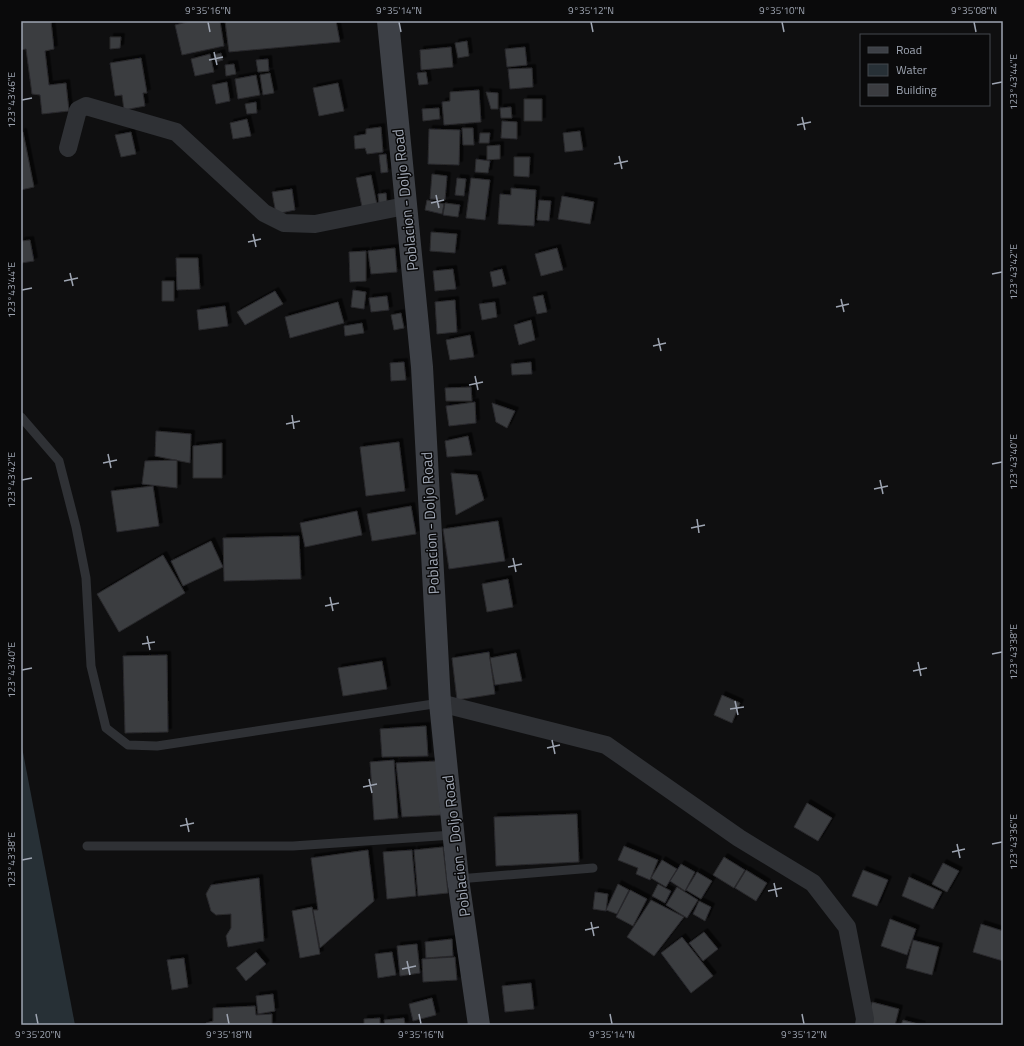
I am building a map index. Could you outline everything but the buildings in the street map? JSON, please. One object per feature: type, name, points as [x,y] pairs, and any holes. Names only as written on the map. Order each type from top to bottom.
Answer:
[{"type":"street","name":"Poblacion - Doljo Road","points":[[388,21],[422,367],[440,703],[458,880],[479,1025]]},
{"type":"street","points":[[68,148],[78,110],[86,106],[176,132],[264,213],[284,223],[314,224],[406,206]]},
{"type":"street","points":[[440,703],[606,745],[739,838],[813,883],[847,928],[865,1019],[864,1025]]},
{"type":"lane","points":[[21,417],[59,461],[76,527],[86,578],[91,666],[102,712],[106,728],[128,745],[157,746],[440,703]]},
{"type":"lane","points":[[87,846],[293,846],[453,835]]},
{"type":"lane","points":[[458,880],[593,868]]},
{"type":"water","points":[[21,742],[75,1025],[21,1025]]}]
